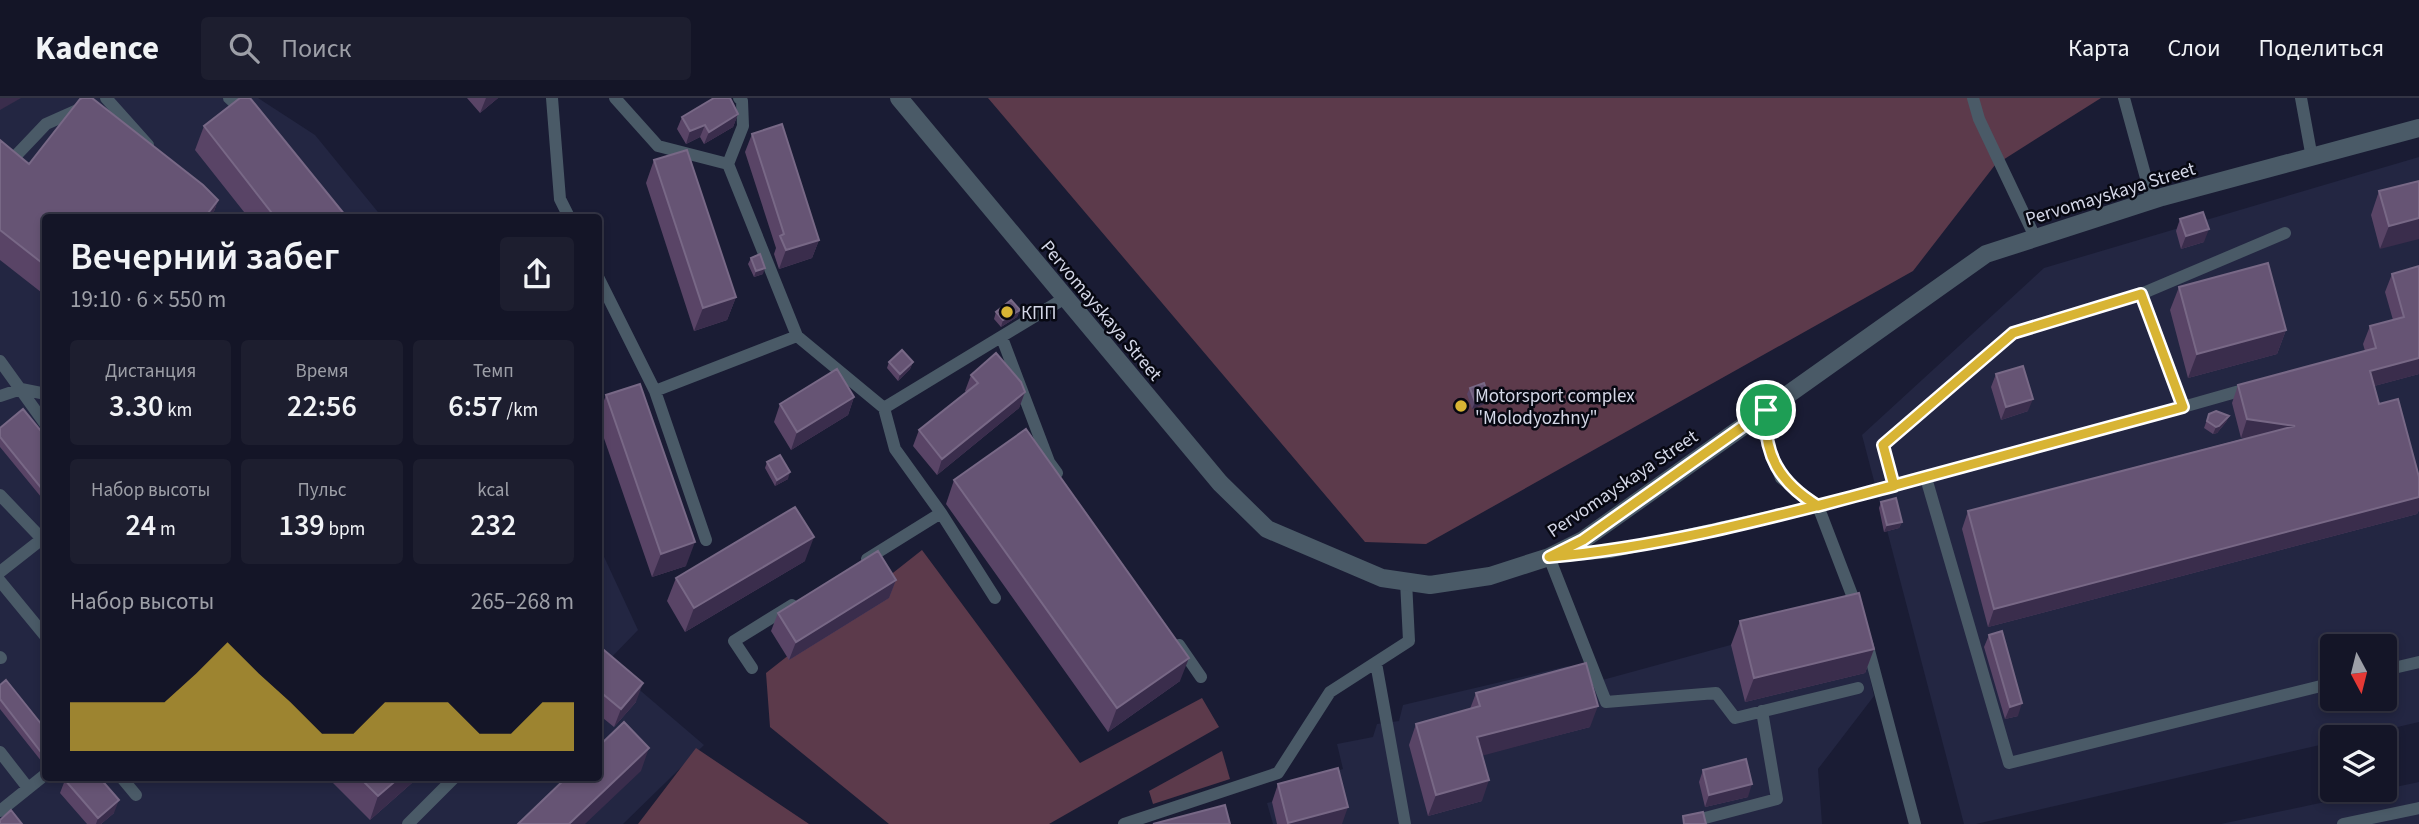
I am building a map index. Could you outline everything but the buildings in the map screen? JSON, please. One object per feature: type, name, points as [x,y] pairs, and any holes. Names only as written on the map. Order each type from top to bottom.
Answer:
[{"type":"street","name":"Pervomayskaya Street","points":[[899,98],[1220,483],[1267,529],[1332,559],[1382,578],[1430,585],[1490,576],[1549,557],[1583,540],[1986,254],[2152,200],[2419,128]]},
{"type":"lane","points":[[8,164],[46,124],[105,98],[160,158]]},
{"type":"lane","points":[[229,98],[235,100],[253,122]]},
{"type":"lane","points":[[552,98],[560,199],[568,214]]},
{"type":"lane","points":[[615,98],[658,146],[728,164]]},
{"type":"lane","points":[[739,98],[742,101],[743,126],[728,164],[797,336],[884,408],[895,449],[941,513],[995,598]]},
{"type":"lane","points":[[1973,98],[1979,119],[2035,237]]},
{"type":"lane","points":[[2124,98],[2152,200]]},
{"type":"lane","points":[[2301,98],[2312,158]]},
{"type":"lane","points":[[1894,486],[1883,445],[2013,333],[2141,294],[2285,233]]},
{"type":"lane","points":[[602,285],[654,391],[706,540]]},
{"type":"lane","points":[[2141,294],[2183,407]]},
{"type":"lane","points":[[884,408],[1065,298]]},
{"type":"lane","points":[[654,391],[797,336]]},
{"type":"lane","points":[[1002,338],[1049,463],[1065,485]]},
{"type":"lane","points":[[0,361],[42,419]]},
{"type":"lane","points":[[1858,688],[1735,718],[1716,693],[1606,702],[1549,557],[1611,552],[1818,506],[2262,385]]},
{"type":"lane","points":[[0,396],[20,389],[42,393]]},
{"type":"lane","points":[[1766,410],[1764,434],[1781,478],[1818,506],[1861,623],[1915,824]]},
{"type":"lane","points":[[1926,478],[2008,763],[2320,686]]},
{"type":"lane","points":[[0,495],[42,540]]},
{"type":"lane","points":[[860,563],[941,513]]},
{"type":"lane","points":[[0,572],[42,542]]},
{"type":"lane","points":[[0,581],[42,632]]},
{"type":"lane","points":[[1124,824],[1278,774],[1329,692],[1409,642],[1406,581]]},
{"type":"lane","points":[[752,668],[734,641],[803,598]]},
{"type":"lane","points":[[1169,632],[1201,677]]},
{"type":"lane","points":[[2398,667],[2419,662]]},
{"type":"lane","points":[[1376,663],[1405,824]]},
{"type":"lane","points":[[1705,818],[1777,799],[1762,711]]},
{"type":"lane","points":[[0,752],[28,788]]},
{"type":"lane","points":[[0,811],[42,777]]},
{"type":"lane","points":[[124,781],[136,795]]},
{"type":"lane","points":[[408,824],[451,781]]},
{"type":"lane","points":[[2343,824],[2419,808]]},
{"type":"shaded area","points":[[0,98],[258,98],[315,135],[380,214],[42,214],[42,781],[602,781],[602,552],[638,630],[607,662],[704,745],[623,824],[0,824]]},
{"type":"shaded area","name":"Motorsport complex \"Molodyozhny\"","points":[[988,98],[2101,98],[1995,165],[1913,271],[1426,544],[1365,542]]},
{"type":"shaded area","points":[[2419,157],[2419,722],[2397,727],[2320,725],[2320,745],[1976,824],[1964,824],[1862,435],[2044,268]]},
{"type":"shaded area","points":[[922,550],[1080,763],[1202,698],[1219,727],[1049,824],[889,824],[770,727],[766,673]]},
{"type":"shaded area","points":[[1855,611],[1874,696],[1818,769],[1822,824],[1273,824],[1267,803],[1334,785],[1331,773],[1343,769],[1337,744],[1373,737],[1377,724],[1399,721],[1403,705],[1568,666],[1584,685]]},
{"type":"shaded area","points":[[696,748],[809,824],[638,824]]},
{"type":"shaded area","points":[[1222,751],[1230,779],[1153,804],[1149,791]]},
{"type":"shaded area","points":[[2419,782],[2419,824],[2221,824],[2325,802],[2397,802],[2397,787]]},
{"type":"place","name":"КПП","points":[[1007,312]]},
{"type":"place","name":"Motorsport complex \"Molodyozhny\"","points":[[1461,406]]},
{"type":"route","points":[[1766,410],[1583,540],[1549,557],[1611,552],[1818,506],[1894,486],[1883,445],[2013,333],[2141,294],[2183,407],[1926,478],[1818,506],[1781,478],[1764,434],[1766,410]]}]
